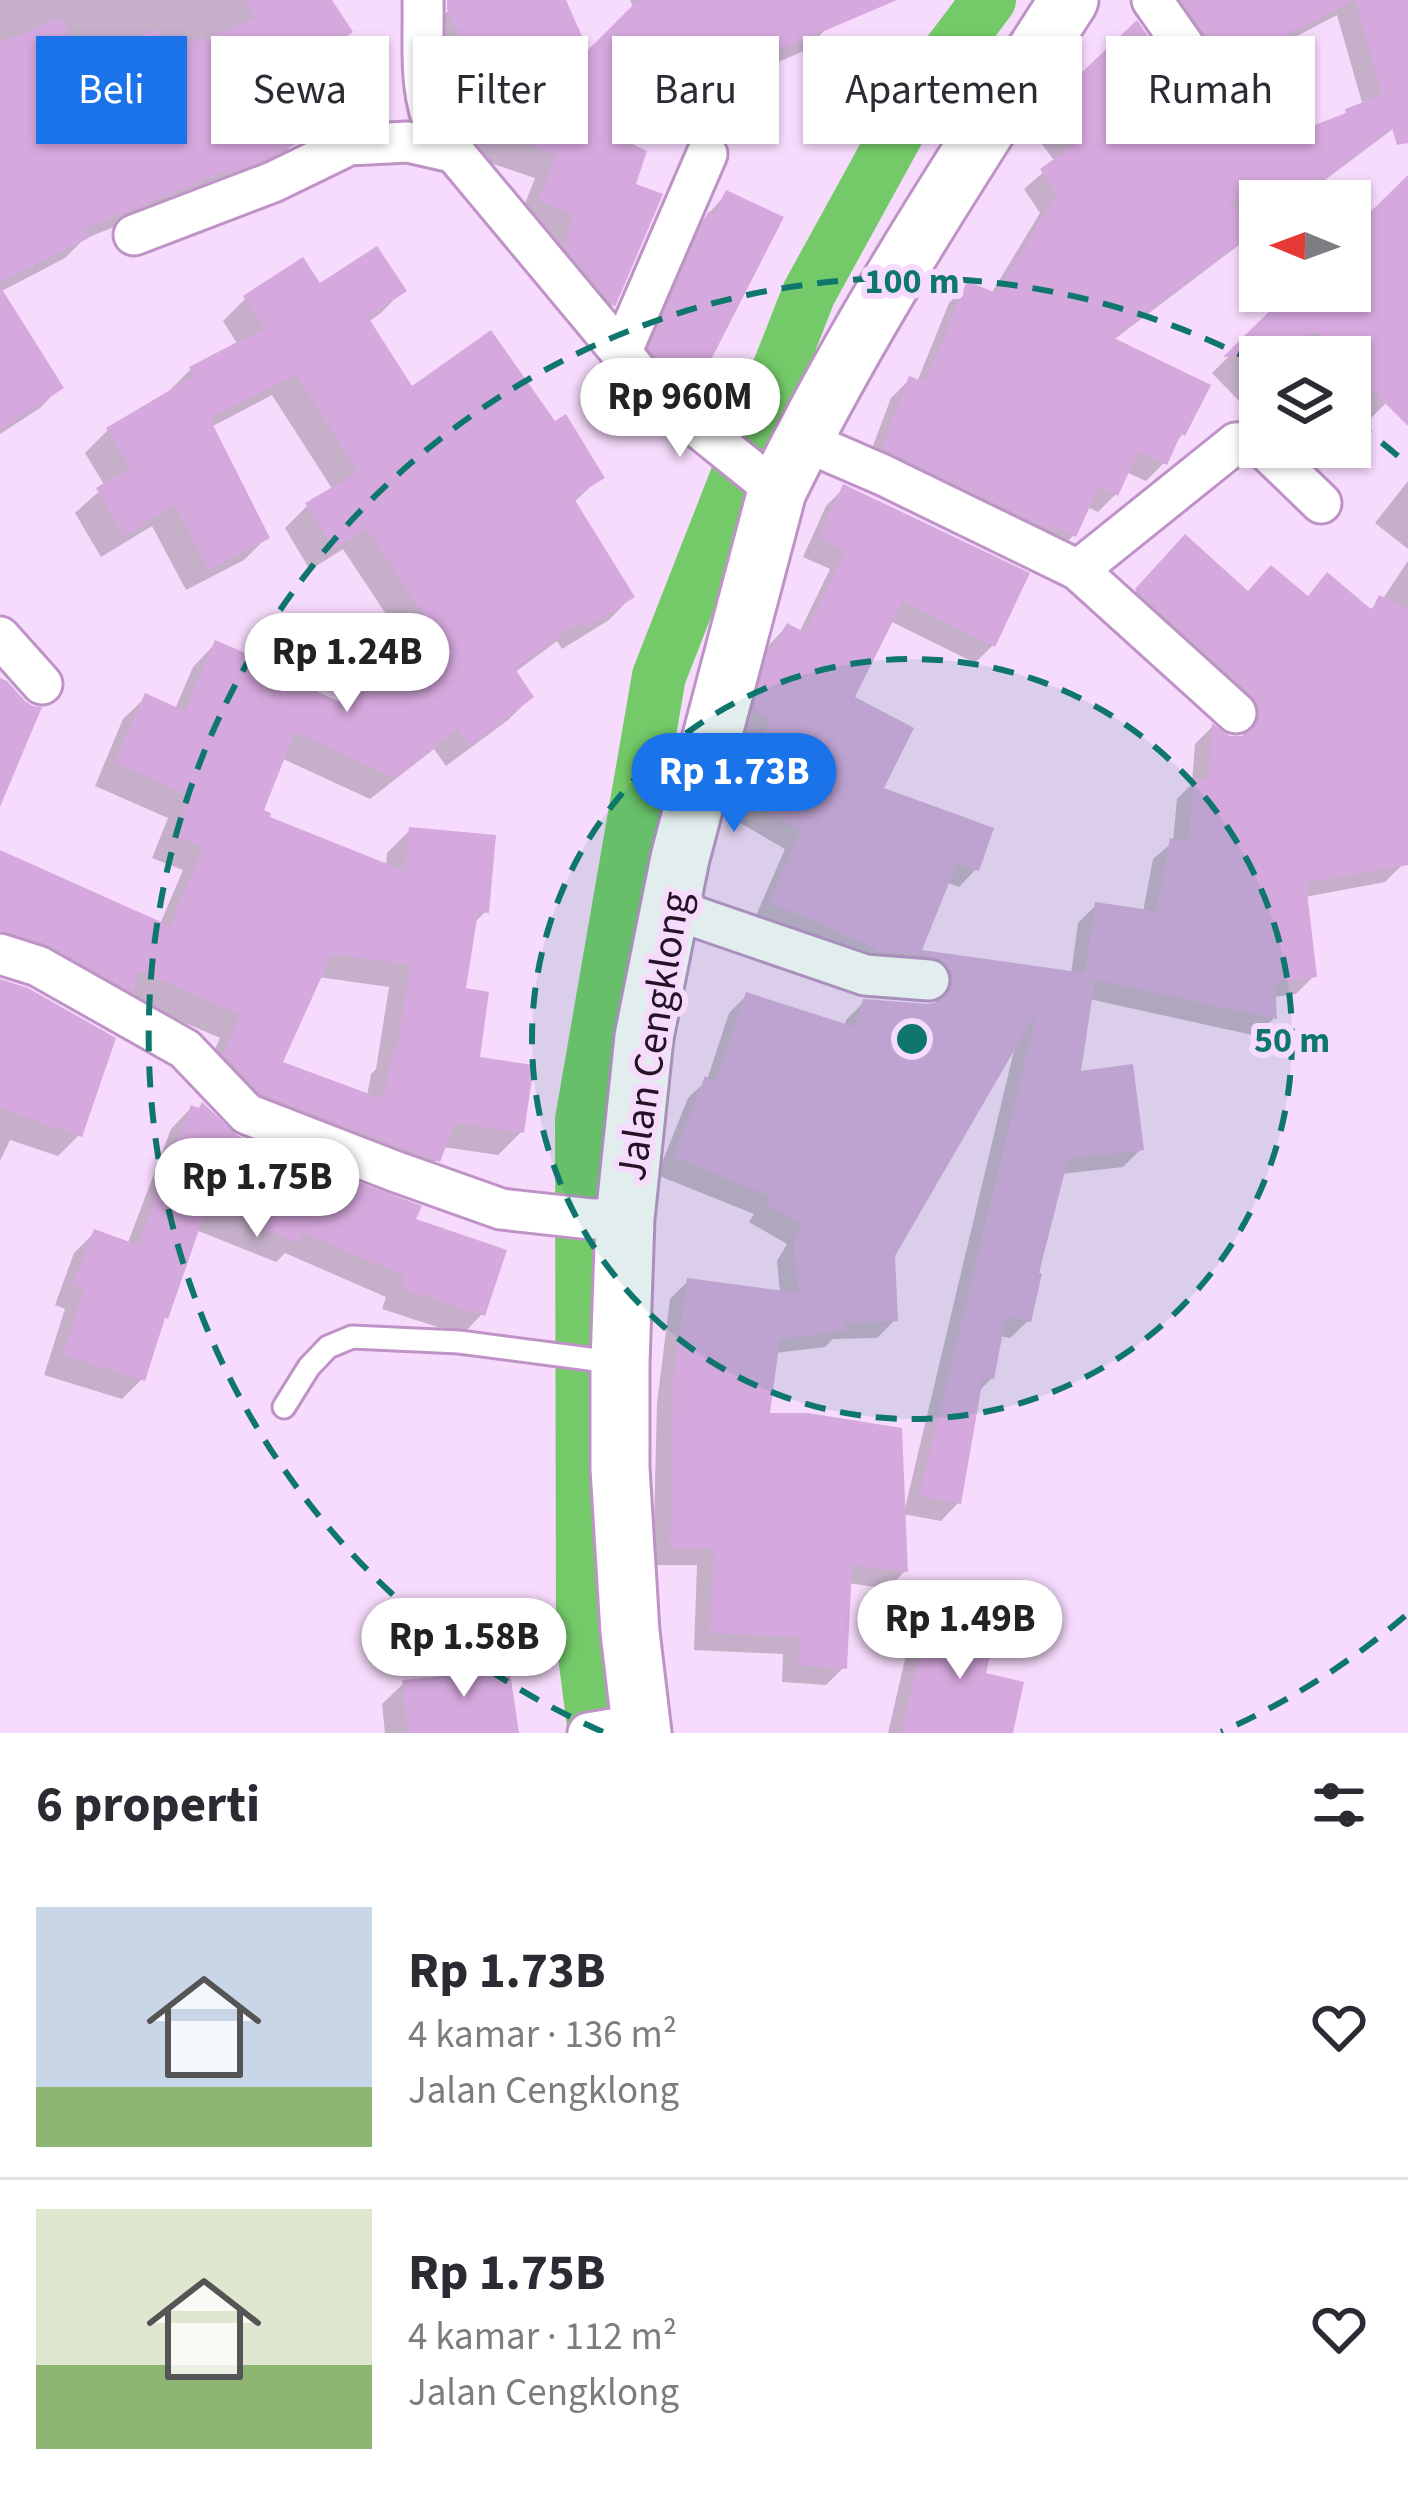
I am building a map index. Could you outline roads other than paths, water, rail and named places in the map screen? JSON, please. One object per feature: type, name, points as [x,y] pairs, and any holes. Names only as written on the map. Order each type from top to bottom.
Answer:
[{"type":"main road","name":"Jalan Cengklong","points":[[621,1730],[630,1632],[610,1362],[608,1218],[764,479],[802,440],[920,231],[1069,0]]},
{"type":"street","points":[[423,0],[429,114],[452,152],[654,392],[764,479]]},
{"type":"street","points":[[1152,0],[1177,36]]},
{"type":"street","points":[[134,235],[273,182],[349,145],[408,142],[452,152]]},
{"type":"street","points":[[621,352],[707,154]]},
{"type":"street","points":[[802,440],[1078,570],[1236,713]]},
{"type":"street","points":[[1078,570],[1239,443]]},
{"type":"street","points":[[1285,468],[1321,502]]},
{"type":"street","points":[[0,637],[42,684]]},
{"type":"street","points":[[670,908],[866,975],[929,980]]},
{"type":"street","points":[[0,954],[38,966],[185,1049],[247,1114],[501,1209],[608,1218]]},
{"type":"lane","points":[[284,1407],[328,1347],[352,1337],[459,1342],[610,1362]]},
{"type":"waterway","points":[[595,1733],[583,1640],[582,1120],[659,676],[809,293],[920,91],[989,0]]}]
